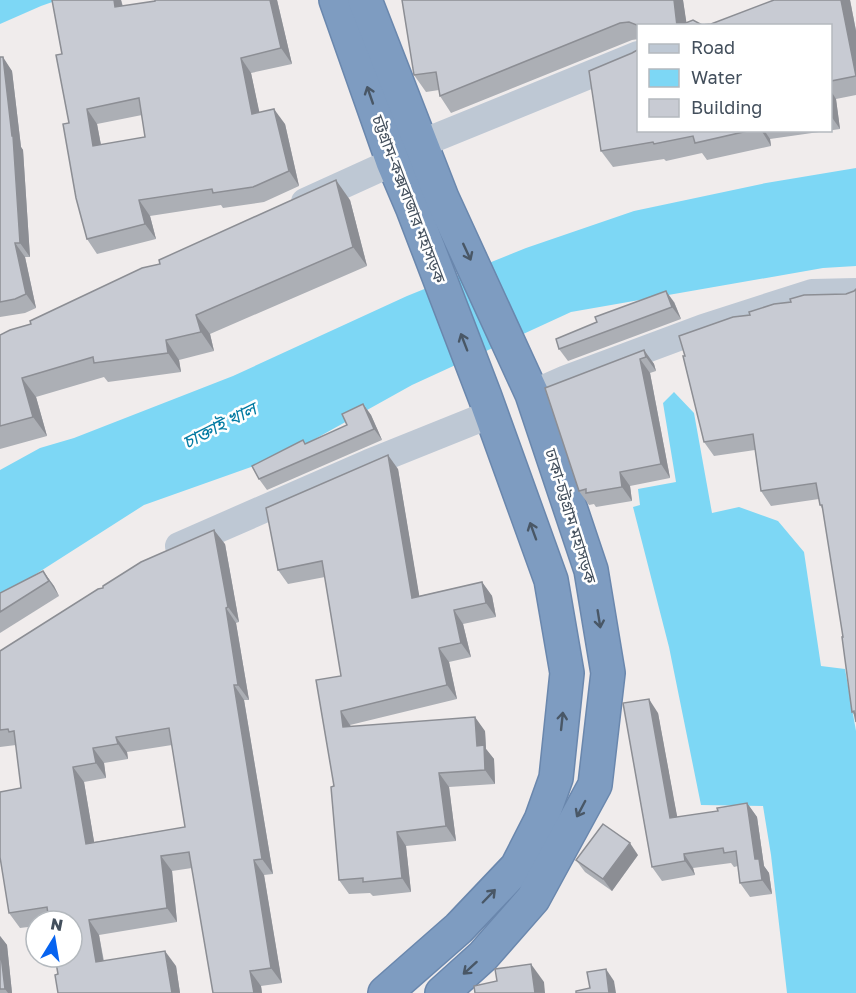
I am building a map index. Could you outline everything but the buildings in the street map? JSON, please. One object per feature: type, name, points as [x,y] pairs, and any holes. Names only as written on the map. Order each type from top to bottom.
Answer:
[{"type":"highway","name":"চট্টগ্রাম-কক্সবাজার মহাসড়ক","points":[[336,0],[393,162],[428,204],[530,389]]},
{"type":"highway","name":"চট্টগ্রাম-কক্সবাজার মহাসড়ক","points":[[365,0],[420,144],[428,204],[488,406]]},
{"type":"highway","name":"ঢাকা-চট্টগ্রাম মহাসড়ক","points":[[442,993],[483,956],[533,899],[594,785],[608,673],[591,570],[530,389]]},
{"type":"highway","points":[[385,993],[459,928],[517,867],[541,820],[556,778],[567,673],[551,580],[488,406]]},
{"type":"street","points":[[420,144],[637,57]]},
{"type":"street","points":[[278,213],[393,162]]},
{"type":"street","points":[[530,389],[566,379],[703,328],[812,293],[856,292]]},
{"type":"street","points":[[154,557],[369,463],[488,406]]},
{"type":"water","points":[[0,0],[58,0],[0,24]]},
{"type":"water","name":"চাক্তাই খাল","points":[[856,168],[856,266],[823,268],[571,312],[412,385],[288,454],[144,505],[0,597],[0,470],[40,448],[74,438],[233,376],[407,296],[526,248],[634,211],[766,183]]},
{"type":"water","points":[[674,392],[694,413],[712,513],[739,507],[778,521],[804,552],[821,666],[845,669],[856,731],[856,993],[787,993],[763,806],[701,805],[669,647],[633,507],[640,505],[638,489],[676,482],[663,403]]}]
